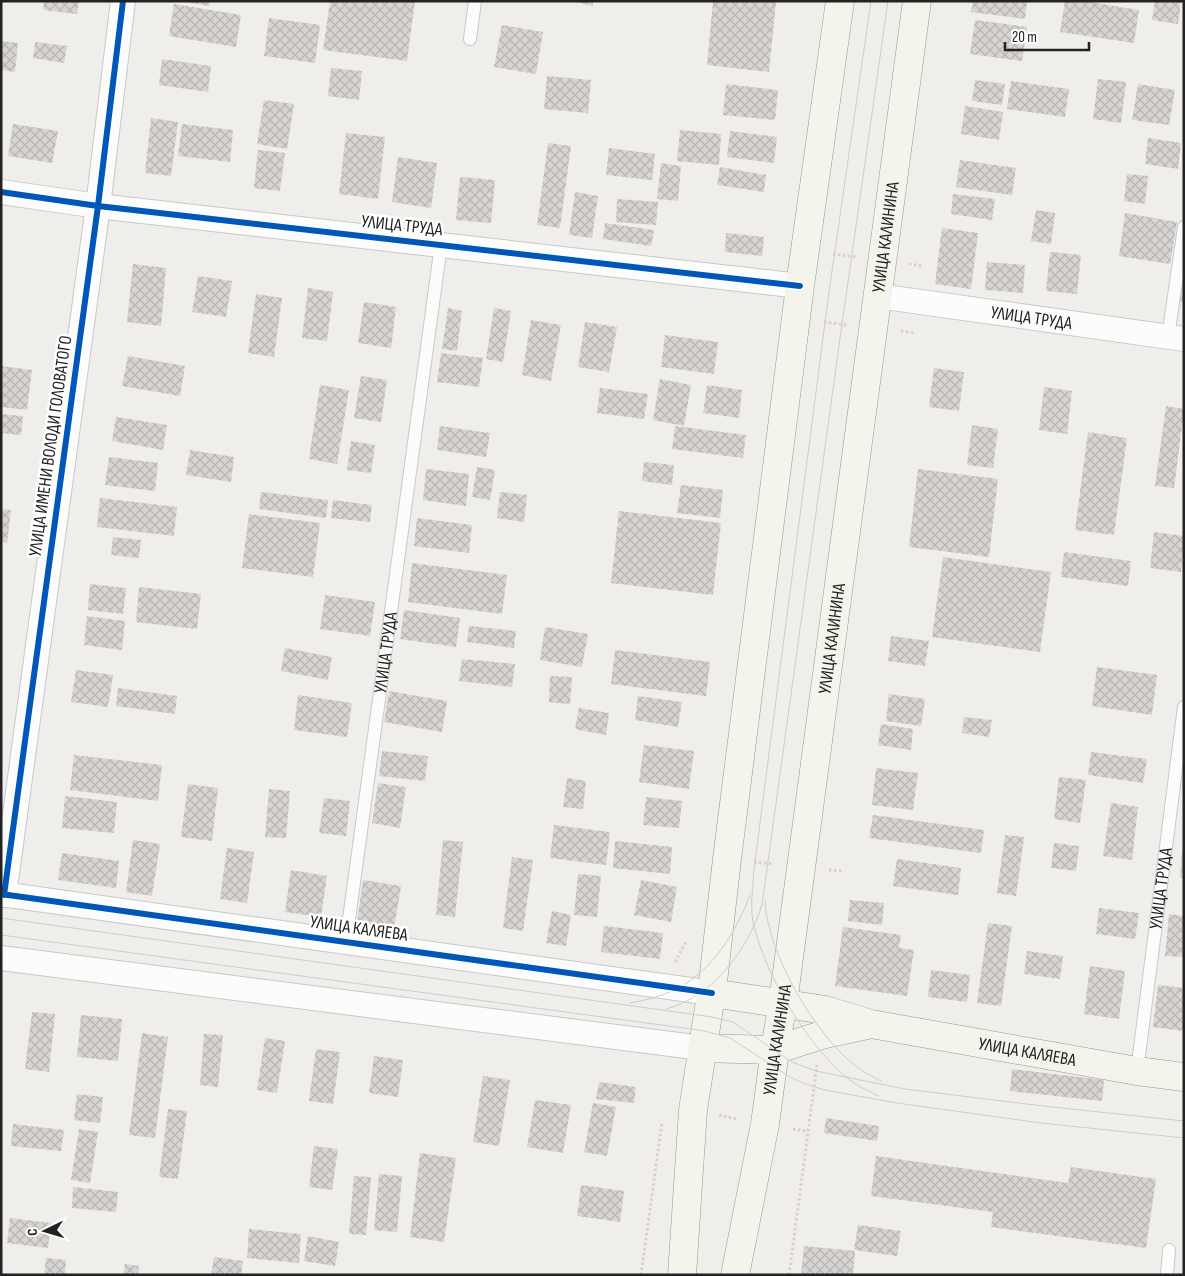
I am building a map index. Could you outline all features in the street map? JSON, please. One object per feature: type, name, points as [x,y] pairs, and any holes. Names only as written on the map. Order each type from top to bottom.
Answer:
[{"type":"main road","points":[[682,1275],[694,1110],[702,1048],[712,993],[727,859],[804,251],[840,1]]},
{"type":"main road","name":"УЛИЦА КАЛИНИНА","points":[[735,1275],[765,1124],[802,866],[917,1]]},
{"type":"main road","name":"УЛИЦА КАЛЯЕВА","points":[[712,993],[782,1002],[824,1010],[871,1024],[1138,1071],[1184,1077]]},
{"type":"main road","name":"УЛИЦА КАЛЯЕВА","points":[[702,1048],[775,1050],[821,1035],[871,1024]]},
{"type":"street","name":"УЛИЦА ИМЕНИ ВОЛОДИ ГОЛОВАТОГО","points":[[3,895],[98,206],[123,1]]},
{"type":"street","name":"УЛИЦА ТРУДА","points":[[1,192],[98,206],[800,286]]},
{"type":"street","name":"УЛИЦА ТРУДА","points":[[878,296],[1176,338]]},
{"type":"street","name":"УЛИЦА КАЛЯЕВА","points":[[3,895],[712,993]]},
{"type":"street","name":"УЛИЦА КАЛЯЕВА","points":[[1,958],[702,1048]]},
{"type":"lane","points":[[470,39],[475,1]]},
{"type":"lane","points":[[1176,338],[1184,227]]},
{"type":"lane","name":"УЛИЦА ТРУДА","points":[[346,941],[441,245]]},
{"type":"lane","name":"УЛИЦА ТРУДА","points":[[1138,1071],[1184,707]]},
{"type":"lane","points":[[1167,1275],[1169,1250]]},
{"type":"path","points":[[804,251],[923,266]]},
{"type":"path","points":[[796,320],[914,332]]},
{"type":"path","points":[[727,859],[843,871]]},
{"type":"path","points":[[661,986],[686,942]]},
{"type":"path","points":[[789,1275],[821,1035]]},
{"type":"path","points":[[641,1275],[663,1115]]},
{"type":"building","points":[[44,1],[79,1],[77,14],[43,10]]},
{"type":"building","points":[[179,1],[210,1],[209,6]]},
{"type":"building","points":[[330,1],[415,1],[407,61],[323,50]]},
{"type":"building","points":[[572,1],[593,1],[593,6]]},
{"type":"building","points":[[713,1],[776,1],[769,72],[707,65]]},
{"type":"building","points":[[973,1],[1027,1],[1025,19],[971,12]]},
{"type":"building","points":[[1065,1],[1084,1],[1139,10],[1134,43],[1060,32]]},
{"type":"building","points":[[1155,1],[1181,1],[1178,24],[1152,20]]},
{"type":"building","points":[[174,4],[241,15],[236,47],[169,36]]},
{"type":"building","points":[[269,18],[320,25],[315,63],[264,56]]},
{"type":"building","points":[[975,20],[1027,27],[1022,61],[970,54]]},
{"type":"building","points":[[502,25],[543,32],[536,74],[494,67]]},
{"type":"building","points":[[1,41],[18,43],[15,72],[1,70]]},
{"type":"building","points":[[35,42],[67,46],[64,63],[33,58]]},
{"type":"building","points":[[162,59],[211,66],[208,92],[159,85]]},
{"type":"building","points":[[331,68],[362,71],[359,100],[328,96]]},
{"type":"building","points":[[547,76],[591,80],[588,113],[544,109]]},
{"type":"building","points":[[1098,79],[1126,82],[1121,123],[1093,119]]},
{"type":"building","points":[[975,80],[1005,84],[1002,105],[972,101]]},
{"type":"building","points":[[1011,81],[1069,89],[1065,117],[1007,109]]},
{"type":"building","points":[[726,84],[778,90],[775,120],[723,115]]},
{"type":"building","points":[[1138,84],[1175,90],[1169,125],[1132,120]]},
{"type":"building","points":[[264,100],[294,104],[287,149],[257,144]]},
{"type":"building","points":[[965,106],[1003,112],[999,140],[961,134]]},
{"type":"building","points":[[151,118],[178,122],[171,176],[145,173]]},
{"type":"building","points":[[13,124],[58,131],[52,163],[8,156]]},
{"type":"building","points":[[182,124],[233,130],[230,162],[178,156]]},
{"type":"building","points":[[680,130],[721,134],[719,165],[677,161]]},
{"type":"building","points":[[730,131],[777,137],[774,163],[727,157]]},
{"type":"building","points":[[346,133],[385,137],[378,199],[339,194]]},
{"type":"building","points":[[1148,138],[1181,143],[1178,169],[1145,164]]},
{"type":"building","points":[[548,143],[571,146],[560,228],[537,225]]},
{"type":"building","points":[[609,148],[655,154],[652,180],[606,175]]},
{"type":"building","points":[[258,150],[285,153],[280,191],[254,188]]},
{"type":"building","points":[[398,157],[437,163],[431,208],[392,202]]},
{"type":"building","points":[[960,160],[1016,168],[1012,195],[956,187]]},
{"type":"building","points":[[661,163],[681,166],[678,201],[657,199]]},
{"type":"building","points":[[720,167],[766,175],[764,192],[717,185]]},
{"type":"building","points":[[1127,174],[1148,176],[1145,204],[1124,201]]},
{"type":"building","points":[[460,177],[495,180],[491,223],[456,220]]},
{"type":"building","points":[[575,192],[598,196],[592,238],[569,235]]},
{"type":"building","points":[[953,194],[995,199],[992,220],[951,214]]},
{"type":"building","points":[[617,199],[658,202],[656,225],[616,222]]},
{"type":"building","points":[[1036,210],[1055,213],[1051,244],[1031,241]]},
{"type":"building","points":[[1125,213],[1177,222],[1170,264],[1119,256]]},
{"type":"building","points":[[605,223],[654,230],[651,246],[603,239]]},
{"type":"building","points":[[942,228],[978,233],[971,289],[935,284]]},
{"type":"building","points":[[726,233],[764,237],[762,256],[725,252]]},
{"type":"building","points":[[1050,252],[1081,255],[1077,294],[1046,291]]},
{"type":"building","points":[[987,262],[1025,265],[1023,293],[985,290]]},
{"type":"building","points":[[133,264],[166,268],[161,326],[127,322]]},
{"type":"building","points":[[198,276],[232,281],[226,317],[192,312]]},
{"type":"building","points":[[1184,285],[1184,302],[1180,301]]},
{"type":"building","points":[[308,288],[333,292],[327,341],[302,338]]},
{"type":"building","points":[[256,294],[282,298],[274,357],[248,353]]},
{"type":"building","points":[[364,302],[396,307],[391,348],[358,343]]},
{"type":"building","points":[[448,308],[462,311],[457,351],[442,349]]},
{"type":"building","points":[[494,308],[511,311],[503,362],[486,359]]},
{"type":"building","points":[[531,320],[561,325],[551,381],[522,375]]},
{"type":"building","points":[[585,322],[617,327],[609,372],[578,367]]},
{"type":"building","points":[[665,335],[718,342],[714,374],[661,367]]},
{"type":"building","points":[[441,353],[483,358],[479,387],[437,382]]},
{"type":"building","points":[[128,356],[185,366],[180,396],[122,386]]},
{"type":"building","points":[[1,366],[32,370],[27,410],[1,407]]},
{"type":"building","points":[[934,368],[964,372],[959,411],[929,407]]},
{"type":"building","points":[[361,376],[387,380],[381,422],[354,418]]},
{"type":"building","points":[[660,379],[691,385],[684,426],[653,420]]},
{"type":"building","points":[[320,385],[349,390],[337,464],[309,459]]},
{"type":"building","points":[[707,385],[742,390],[739,418],[703,413]]},
{"type":"building","points":[[1044,387],[1072,391],[1067,434],[1039,430]]},
{"type":"building","points":[[600,388],[648,394],[644,419],[597,413]]},
{"type":"building","points":[[1166,406],[1184,409],[1174,488],[1155,486]]},
{"type":"building","points":[[1,414],[23,416],[21,435],[1,433]]},
{"type":"building","points":[[116,417],[167,425],[163,450],[112,441]]},
{"type":"building","points":[[972,425],[998,429],[993,468],[967,465]]},
{"type":"building","points":[[440,426],[490,433],[486,457],[437,450]]},
{"type":"building","points":[[675,426],[746,435],[743,458],[672,449]]},
{"type":"building","points":[[1088,432],[1127,438],[1114,535],[1075,530]]},
{"type":"building","points":[[351,441],[375,445],[371,473],[347,470]]},
{"type":"building","points":[[190,450],[234,457],[231,482],[186,475]]},
{"type":"building","points":[[109,457],[158,463],[155,491],[105,485]]},
{"type":"building","points":[[644,462],[674,465],[672,485],[642,481]]},
{"type":"building","points":[[477,467],[495,470],[490,500],[472,497]]},
{"type":"building","points":[[426,469],[469,474],[466,506],[423,500]]},
{"type":"building","points":[[918,469],[998,479],[989,557],[909,547]]},
{"type":"building","points":[[681,485],[723,490],[720,518],[677,513]]},
{"type":"building","points":[[261,492],[328,500],[326,518],[259,509]]},
{"type":"building","points":[[500,492],[527,495],[524,522],[497,518]]},
{"type":"building","points":[[100,498],[177,507],[174,536],[97,527]]},
{"type":"building","points":[[333,500],[372,505],[370,522],[331,518]]},
{"type":"building","points":[[1,509],[11,510],[7,543],[1,542]]},
{"type":"building","points":[[619,511],[721,523],[713,595],[611,583]]},
{"type":"building","points":[[249,514],[320,523],[313,577],[242,568]]},
{"type":"building","points":[[417,518],[472,525],[469,553],[414,546]]},
{"type":"building","points":[[1154,532],[1184,536],[1181,572],[1150,568]]},
{"type":"building","points":[[113,537],[141,540],[139,558],[111,555]]},
{"type":"building","points":[[1064,552],[1131,561],[1128,586],[1061,577]]},
{"type":"building","points":[[943,557],[1051,572],[1040,652],[932,637]]},
{"type":"building","points":[[412,563],[507,575],[502,614],[408,602]]},
{"type":"building","points":[[90,584],[126,588],[123,614],[88,610]]},
{"type":"building","points":[[139,587],[201,594],[197,629],[136,622]]},
{"type":"building","points":[[325,595],[375,602],[370,636],[320,629]]},
{"type":"building","points":[[404,610],[460,618],[456,647],[400,639]]},
{"type":"building","points":[[87,616],[125,621],[122,650],[84,645]]},
{"type":"building","points":[[469,626],[516,631],[514,648],[467,642]]},
{"type":"building","points":[[545,627],[588,634],[582,667],[540,660]]},
{"type":"building","points":[[891,636],[929,641],[925,666],[888,661]]},
{"type":"building","points":[[285,648],[332,657],[328,680],[281,671]]},
{"type":"building","points":[[615,650],[710,662],[706,696],[611,684]]},
{"type":"building","points":[[462,659],[515,664],[512,687],[459,681]]},
{"type":"building","points":[[1097,667],[1157,675],[1152,715],[1092,706]]},
{"type":"building","points":[[76,670],[113,675],[108,707],[71,702]]},
{"type":"building","points":[[550,676],[572,677],[570,704],[549,702]]},
{"type":"building","points":[[118,688],[177,696],[175,714],[116,706]]},
{"type":"building","points":[[389,691],[447,701],[442,732],[384,722]]},
{"type":"building","points":[[889,694],[925,699],[921,726],[886,721]]},
{"type":"building","points":[[298,695],[352,703],[347,737],[294,730]]},
{"type":"building","points":[[638,696],[682,702],[678,727],[635,720]]},
{"type":"building","points":[[579,708],[609,713],[606,735],[575,729]]},
{"type":"building","points":[[964,717],[992,720],[989,737],[962,733]]},
{"type":"building","points":[[881,724],[913,729],[911,750],[878,745]]},
{"type":"building","points":[[644,745],[694,751],[689,789],[639,782]]},
{"type":"building","points":[[382,751],[428,756],[425,781],[379,776]]},
{"type":"building","points":[[1091,752],[1147,759],[1143,783],[1088,775]]},
{"type":"building","points":[[74,755],[162,765],[158,801],[70,790]]},
{"type":"building","points":[[876,768],[918,773],[913,810],[872,805]]},
{"type":"building","points":[[1059,777],[1086,780],[1080,823],[1054,819]]},
{"type":"building","points":[[567,778],[586,781],[583,809],[563,807]]},
{"type":"building","points":[[378,783],[406,787],[400,828],[372,823]]},
{"type":"building","points":[[188,784],[218,788],[212,841],[181,837]]},
{"type":"building","points":[[269,789],[290,791],[286,838],[265,837]]},
{"type":"building","points":[[65,796],[117,802],[114,833],[62,828]]},
{"type":"building","points":[[646,797],[682,801],[679,828],[643,825]]},
{"type":"building","points":[[324,798],[350,801],[346,836],[319,833]]},
{"type":"building","points":[[1111,803],[1138,807],[1132,860],[1103,856]]},
{"type":"building","points":[[873,815],[984,830],[981,853],[869,838]]},
{"type":"building","points":[[554,825],[610,832],[606,865],[550,858]]},
{"type":"building","points":[[1005,835],[1024,837],[1016,896],[997,893]]},
{"type":"building","points":[[133,840],[160,844],[152,896],[126,892]]},
{"type":"building","points":[[443,840],[463,842],[455,917],[436,915]]},
{"type":"building","points":[[615,841],[672,847],[670,874],[613,868]]},
{"type":"building","points":[[1054,843],[1079,846],[1076,871],[1051,868]]},
{"type":"building","points":[[227,848],[254,852],[247,903],[220,899]]},
{"type":"building","points":[[1182,851],[1184,851],[1184,878],[1180,878]]},
{"type":"building","points":[[62,853],[119,861],[116,888],[58,880]]},
{"type":"building","points":[[512,857],[533,860],[523,931],[503,928]]},
{"type":"building","points":[[897,859],[961,868],[958,895],[893,886]]},
{"type":"building","points":[[291,870],[327,876],[321,917],[285,912]]},
{"type":"building","points":[[578,874],[601,876],[597,917],[574,915]]},
{"type":"building","points":[[363,880],[401,886],[394,929],[357,923]]},
{"type":"building","points":[[641,880],[677,887],[671,922],[634,915]]},
{"type":"building","points":[[850,900],[884,903],[882,925],[848,921]]},
{"type":"building","points":[[1099,908],[1139,913],[1135,939],[1096,934]]},
{"type":"building","points":[[552,911],[571,915],[566,946],[546,943]]},
{"type":"building","points":[[1169,914],[1184,916],[1184,957],[1165,956]]},
{"type":"building","points":[[988,923],[1012,926],[1001,1006],[977,1003]]},
{"type":"building","points":[[604,926],[663,933],[660,959],[601,952]]},
{"type":"building","points":[[843,927],[901,935],[899,948],[914,950],[907,996],[835,986]]},
{"type":"building","points":[[1027,951],[1063,956],[1060,979],[1024,974]]},
{"type":"building","points":[[1090,966],[1125,971],[1119,1019],[1084,1014]]},
{"type":"building","points":[[931,970],[970,975],[967,1002],[928,997]]},
{"type":"building","points":[[1158,985],[1184,988],[1183,1031],[1153,1027]]},
{"type":"building","points":[[32,1012],[55,1014],[49,1072],[25,1069]]},
{"type":"building","points":[[81,1015],[122,1019],[118,1061],[77,1057]]},
{"type":"building","points":[[142,1033],[168,1037],[155,1138],[129,1135]]},
{"type":"building","points":[[204,1034],[223,1035],[218,1087],[200,1085]]},
{"type":"building","points":[[265,1038],[285,1041],[277,1093],[257,1090]]},
{"type":"building","points":[[316,1049],[340,1052],[333,1104],[309,1101]]},
{"type":"building","points":[[374,1056],[403,1060],[398,1097],[369,1093]]},
{"type":"building","points":[[1012,1069],[1104,1080],[1102,1101],[1010,1091]]},
{"type":"building","points":[[483,1076],[510,1080],[499,1146],[473,1142]]},
{"type":"building","points":[[599,1082],[636,1087],[634,1103],[596,1099]]},
{"type":"building","points":[[77,1094],[103,1097],[100,1123],[74,1120]]},
{"type":"building","points":[[535,1100],[571,1105],[563,1153],[527,1147]]},
{"type":"building","points":[[593,1103],[616,1107],[607,1156],[584,1152]]},
{"type":"building","points":[[168,1109],[187,1111],[178,1179],[159,1177]]},
{"type":"building","points":[[826,1118],[879,1126],[877,1141],[824,1133]]},
{"type":"building","points":[[13,1124],[64,1130],[61,1151],[11,1146]]},
{"type":"building","points":[[79,1129],[98,1132],[90,1183],[71,1180]]},
{"type":"building","points":[[314,1146],[338,1149],[332,1190],[309,1187]]},
{"type":"building","points":[[420,1153],[456,1158],[444,1242],[410,1237]]},
{"type":"building","points":[[876,1156],[1068,1183],[1071,1167],[1156,1179],[1146,1248],[991,1227],[993,1212],[871,1196]]},
{"type":"building","points":[[379,1174],[402,1176],[397,1232],[374,1230]]},
{"type":"building","points":[[354,1176],[371,1177],[366,1235],[349,1234]]},
{"type":"building","points":[[581,1185],[624,1191],[620,1222],[577,1216]]},
{"type":"building","points":[[73,1187],[118,1192],[116,1212],[72,1208]]},
{"type":"building","points":[[10,1218],[51,1223],[48,1248],[7,1243]]},
{"type":"building","points":[[858,1225],[901,1231],[897,1256],[854,1250]]},
{"type":"building","points":[[249,1229],[301,1234],[299,1263],[247,1258]]},
{"type":"building","points":[[308,1236],[339,1242],[335,1266],[304,1261]]},
{"type":"building","points":[[804,1246],[855,1251],[853,1275],[801,1275]]},
{"type":"building","points":[[214,1257],[243,1261],[241,1275],[211,1275]]},
{"type":"building","points":[[46,1258],[66,1260],[65,1275],[44,1275]]},
{"type":"building","points":[[125,1264],[139,1266],[138,1275],[123,1275]]},
{"type":"tram line","points":[[871,1],[829,292],[754,869],[752,909],[753,922],[767,963],[789,1006],[802,1026],[816,1046],[846,1077],[879,1096]]},
{"type":"tram line","points":[[666,1009],[683,1003],[699,994],[726,969],[748,938],[762,905],[888,1]]},
{"type":"tram line","points":[[630,1003],[672,991],[702,971],[713,960],[731,935],[750,895]]},
{"type":"tram line","points":[[765,901],[774,945],[796,992],[826,1036],[842,1054],[858,1068],[881,1081]]},
{"type":"tram line","points":[[1,918],[712,1017],[733,1022],[792,1062],[816,1071],[905,1089],[1184,1121]]},
{"type":"tram line","points":[[1,935],[705,1031],[730,1038],[790,1077],[825,1090],[897,1103],[1041,1123],[1184,1138]]},
{"type":"cycle path","points":[[4,895],[98,206],[123,1]]},
{"type":"cycle path","points":[[1,192],[98,206],[800,286]]},
{"type":"cycle path","points":[[1,894],[712,993]]}]
